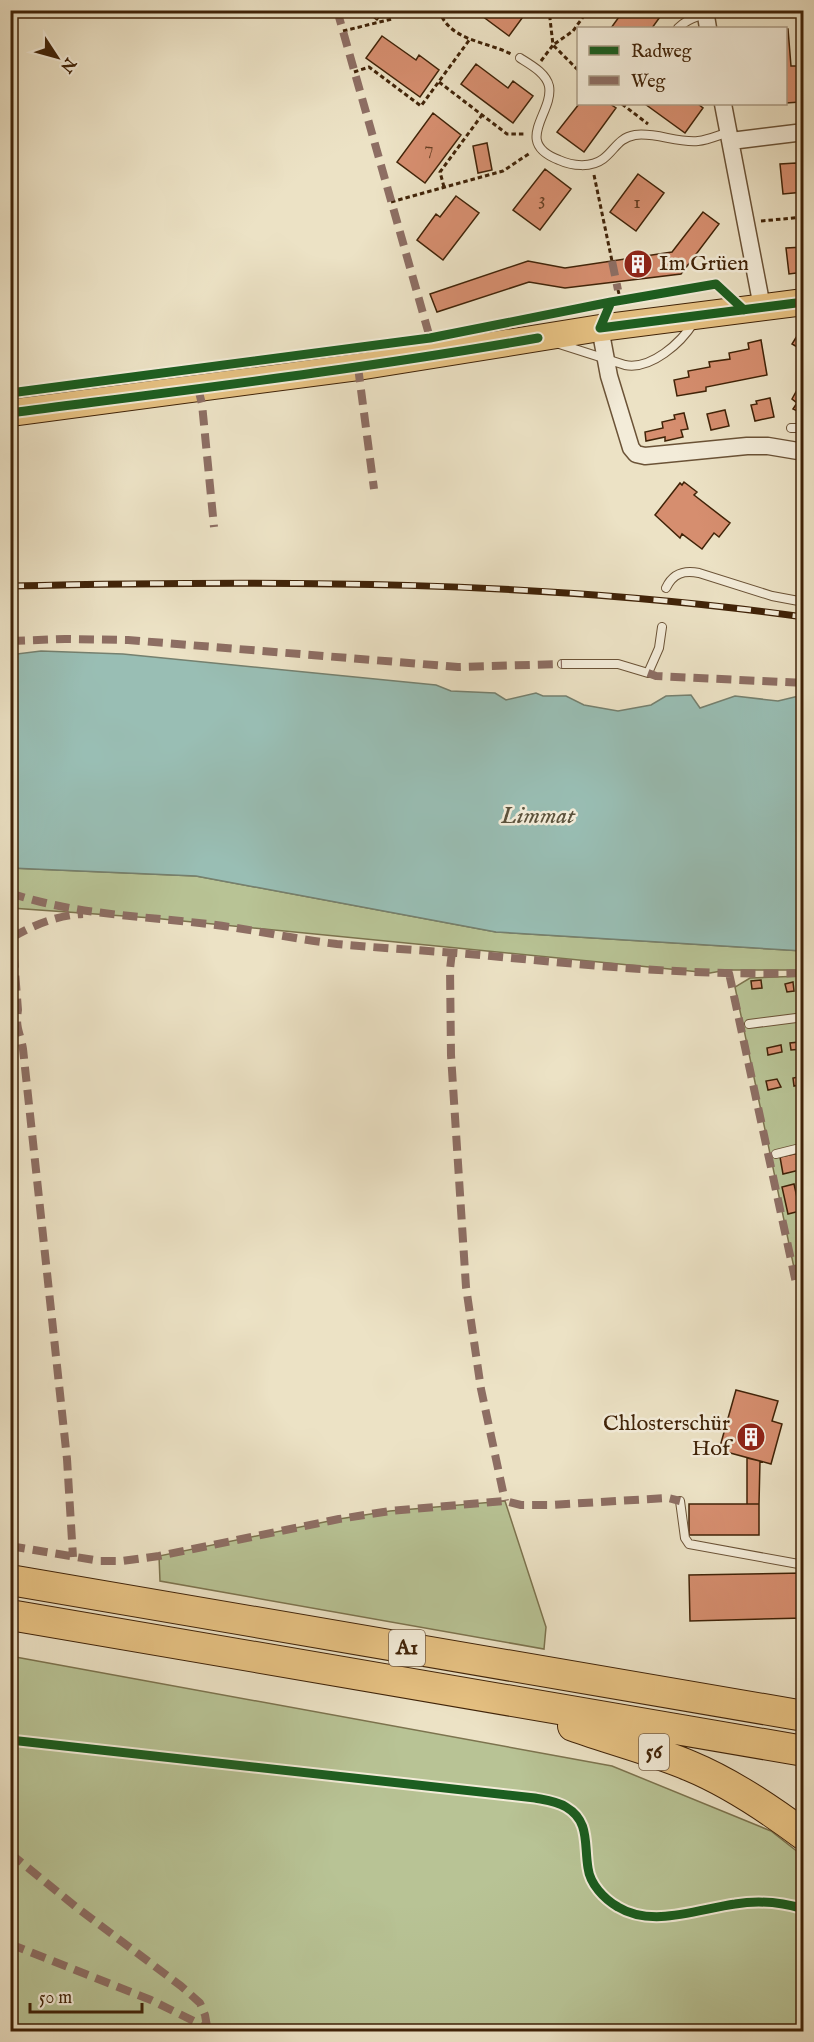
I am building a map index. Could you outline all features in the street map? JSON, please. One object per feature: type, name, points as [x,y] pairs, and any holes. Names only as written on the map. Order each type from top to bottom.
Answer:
[{"type":"highway","name":"A1","points":[[10,1580],[804,1716]]},
{"type":"highway","name":"A1","points":[[10,1615],[804,1751]]},
{"type":"highway","name":"56","points":[[491,1697],[689,1765],[757,1802],[804,1835]]},
{"type":"main road","points":[[10,412],[358,367],[600,328],[804,302]]},
{"type":"street","points":[[723,105],[762,307]]},
{"type":"street","points":[[730,137],[804,132]]},
{"type":"street","points":[[600,328],[612,387],[631,448],[636,454],[645,456],[768,446],[804,452]]},
{"type":"lane","points":[[679,27],[684,22],[706,18],[729,10]]},
{"type":"lane","points":[[520,58],[535,67],[546,79],[549,88],[536,134],[540,147],[557,160],[572,164],[592,165],[603,159],[624,138],[638,135],[699,141],[730,137]]},
{"type":"lane","points":[[538,338],[631,366],[646,363],[676,344],[688,332],[697,316]]},
{"type":"lane","points":[[791,428],[804,428]]},
{"type":"lane","points":[[666,588],[677,574],[688,571],[772,596],[804,602]]},
{"type":"lane","points":[[562,664],[618,663],[648,673],[659,648],[662,627]]},
{"type":"lane","points":[[749,1024],[804,1017]]},
{"type":"lane","points":[[776,1154],[804,1147]]},
{"type":"lane","points":[[680,1501],[685,1538],[689,1544],[804,1565]]},
{"type":"path","points":[[343,32],[392,19],[398,10]]},
{"type":"path","points":[[439,10],[443,21],[462,37],[500,48],[520,58]]},
{"type":"path","points":[[549,10],[554,45],[577,68]]},
{"type":"path","points":[[535,67],[554,45],[573,31],[588,10]]},
{"type":"path","points":[[354,72],[369,68],[421,106],[470,39]]},
{"type":"path","points":[[439,82],[507,134],[536,134]]},
{"type":"path","points":[[623,105],[666,137]]},
{"type":"path","points":[[444,187],[440,172],[482,114]]},
{"type":"path","points":[[391,202],[503,171],[540,147]]},
{"type":"path","points":[[592,165],[612,261]]},
{"type":"path","points":[[747,223],[804,217]]},
{"type":"green space","points":[[11,868],[196,876],[496,932],[803,951],[803,970],[727,970],[710,973],[152,918],[11,908]]},
{"type":"green space","points":[[803,976],[803,1282],[797,1282],[735,987],[750,978]]},
{"type":"green space","points":[[505,1501],[546,1627],[544,1649],[160,1581],[159,1556],[339,1519],[390,1511]]},
{"type":"green space","points":[[10,1656],[612,1766],[771,1831],[803,1856],[803,2031],[11,2031]]},
{"type":"water","name":"Limmat","points":[[11,651],[17,654],[41,651],[123,654],[436,685],[451,691],[495,693],[506,700],[536,693],[543,696],[566,696],[584,705],[618,711],[651,705],[666,696],[691,695],[700,708],[735,696],[778,701],[803,695],[803,951],[496,932],[196,876],[11,868]]},
{"type":"building","points":[[364,10],[385,10],[377,20]]},
{"type":"building","points":[[474,10],[528,10],[509,36]]},
{"type":"building","points":[[624,10],[665,10],[653,27],[612,27]]},
{"type":"building","points":[[787,29],[791,66],[797,66],[800,102],[787,103]]},
{"type":"building","points":[[382,36],[416,60],[419,55],[439,70],[420,97],[366,58]]},
{"type":"building","points":[[476,64],[508,88],[513,81],[533,96],[513,123],[461,84]]},
{"type":"building","points":[[578,105],[612,105],[616,108],[584,152],[557,132]]},
{"type":"building","points":[[646,105],[699,105],[703,108],[685,133]]},
{"type":"building","points":[[433,113],[461,135],[425,183],[397,162]]},
{"type":"building","points":[[487,143],[492,170],[478,173],[473,146]]},
{"type":"building","points":[[796,163],[797,165],[804,164],[804,192],[783,194],[780,164]]},
{"type":"building","points":[[545,169],[571,189],[540,230],[513,210]]},
{"type":"building","points":[[638,174],[664,193],[636,231],[610,212]]},
{"type":"building","points":[[456,196],[479,213],[443,260],[417,240],[436,214],[440,217]]},
{"type":"building","name":"Im Grüen","points":[[703,212],[719,224],[681,274],[565,288],[529,282],[437,312],[430,294],[528,261],[565,268],[672,252]]},
{"type":"building","points":[[804,247],[804,272],[789,274],[786,248]]},
{"type":"building","points":[[802,328],[804,329],[804,351],[792,344]]},
{"type":"building","points":[[761,340],[767,375],[706,387],[706,391],[677,396],[674,380],[689,377],[688,371],[710,367],[709,362],[730,359],[729,353],[749,349],[748,343]]},
{"type":"building","points":[[797,390],[804,394],[804,414],[793,409],[797,403],[792,399]]},
{"type":"building","points":[[770,398],[774,417],[755,421],[751,405],[757,404],[756,401]]},
{"type":"building","points":[[725,410],[729,426],[711,430],[707,414]]},
{"type":"building","points":[[684,413],[688,429],[681,430],[683,437],[665,441],[665,437],[646,441],[645,432],[663,428],[662,422],[675,419],[674,415]]},
{"type":"building","points":[[684,482],[697,492],[694,495],[730,523],[719,537],[714,533],[702,549],[682,534],[680,538],[655,515],[680,483],[682,485]]},
{"type":"building","points":[[761,980],[762,988],[752,989],[751,981]]},
{"type":"building","points":[[793,982],[794,991],[787,992],[785,984]]},
{"type":"building","points":[[802,1040],[803,1049],[791,1050],[790,1043],[799,1042]]},
{"type":"building","points":[[781,1045],[782,1052],[768,1055],[767,1048]]},
{"type":"building","points":[[804,1076],[804,1084],[794,1086],[793,1078]]},
{"type":"building","points":[[777,1079],[781,1087],[768,1090],[766,1081]]},
{"type":"building","points":[[804,1152],[804,1169],[783,1174],[780,1157]]},
{"type":"building","points":[[794,1184],[800,1211],[788,1214],[782,1187]]},
{"type":"building","name":"Chlosterschür Hof","points":[[736,1390],[778,1401],[772,1421],[782,1424],[771,1464],[719,1450]]},
{"type":"building","points":[[747,1458],[760,1461],[759,1504],[747,1504]]},
{"type":"building","points":[[689,1504],[759,1504],[759,1535],[689,1535]]},
{"type":"building","points":[[804,1573],[804,1618],[690,1621],[689,1575]]},
{"type":"railway","points":[[10,586],[209,583],[408,585],[606,596],[804,617]]},
{"type":"marked path","points":[[337,10],[430,338]]},
{"type":"marked path","points":[[612,261],[618,290]]},
{"type":"marked path","points":[[358,367],[374,489]]},
{"type":"marked path","points":[[198,388],[202,404],[214,527]]},
{"type":"marked path","points":[[10,641],[128,640],[458,667],[562,664]]},
{"type":"marked path","points":[[648,673],[656,676],[804,683]]},
{"type":"marked path","points":[[10,893],[64,907],[202,923],[337,944],[647,969],[725,973],[804,973]]},
{"type":"marked path","points":[[10,907],[18,1010],[17,1026],[23,1049],[67,1459],[73,1557]]},
{"type":"marked path","points":[[13,937],[47,921],[83,914]]},
{"type":"marked path","points":[[452,952],[450,969],[451,1055],[466,1287],[481,1389],[505,1501]]},
{"type":"marked path","points":[[729,973],[796,1283],[801,1287]]},
{"type":"marked path","points":[[10,1546],[100,1561],[122,1561],[159,1556],[339,1519],[390,1511],[505,1501],[521,1505],[668,1498],[680,1501]]},
{"type":"marked path","points":[[10,1853],[200,2003],[208,2032]]},
{"type":"marked path","points":[[10,1944],[151,2000],[212,2030]]},
{"type":"cycle path","points":[[611,302],[716,284],[744,310]]},
{"type":"cycle path","points":[[10,393],[430,338],[611,302],[600,328]]},
{"type":"cycle path","points":[[600,328],[804,302]]},
{"type":"cycle path","points":[[10,413],[341,369],[538,338]]},
{"type":"cycle path","points":[[10,1740],[547,1800],[566,1807],[579,1819],[592,1880],[608,1900],[631,1913],[660,1917],[753,1902],[778,1903],[804,1909]]},
{"type":"place","name":"Im Grüen","points":[[638,264]]},
{"type":"place","name":"Chlosterschür Hof","points":[[751,1437]]}]
